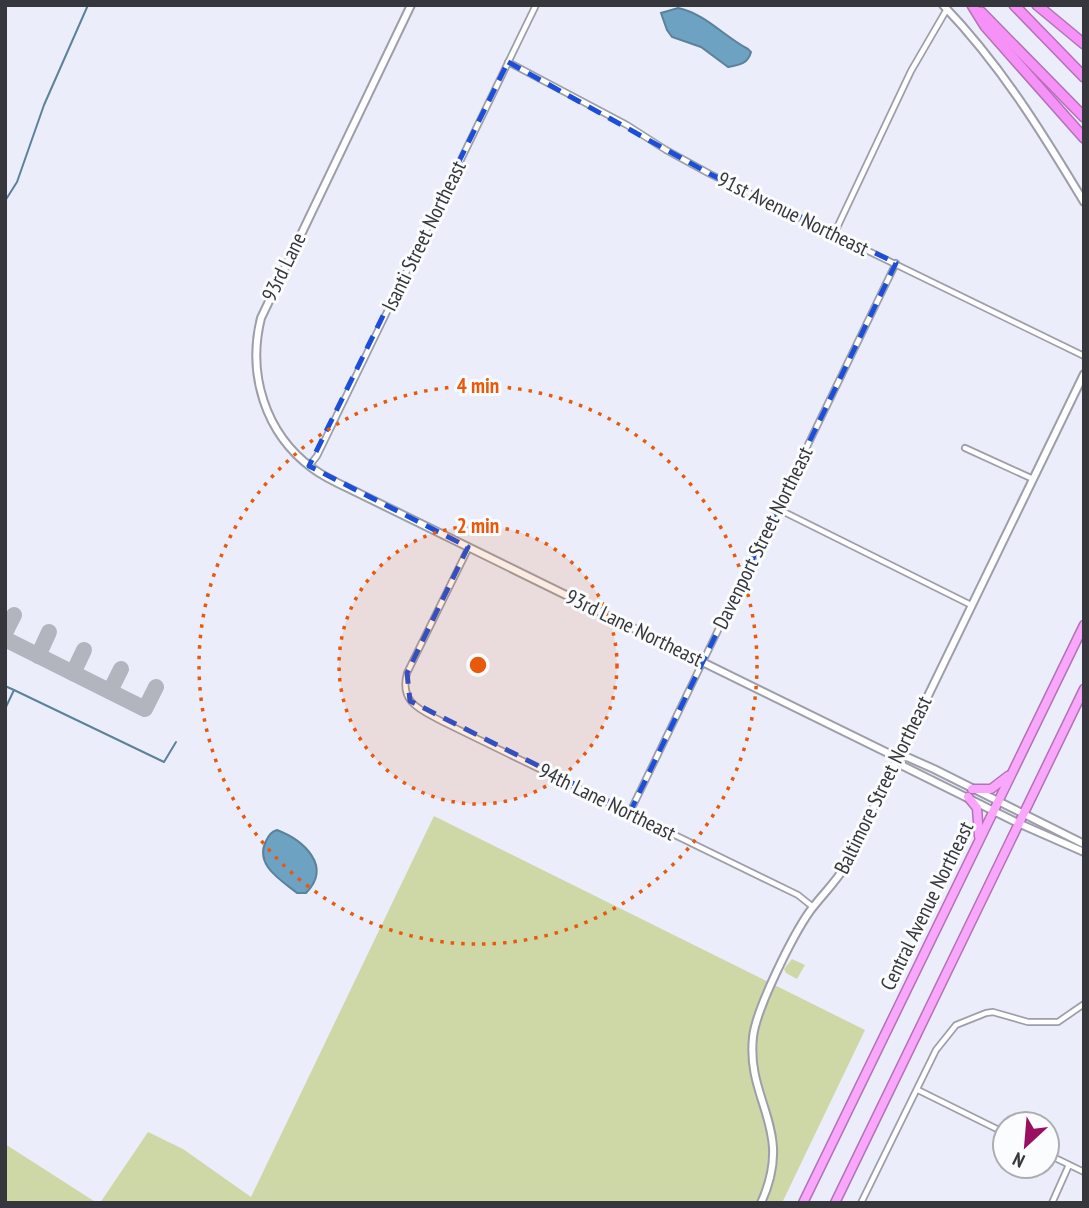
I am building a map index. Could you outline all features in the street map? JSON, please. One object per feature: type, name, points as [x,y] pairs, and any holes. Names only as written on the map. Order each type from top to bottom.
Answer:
[{"type":"highway","points":[[973,5],[1084,117]]},
{"type":"highway","points":[[973,5],[985,26],[1084,138]]},
{"type":"highway","points":[[1014,5],[1084,77]]},
{"type":"highway","points":[[1037,5],[1084,44]]},
{"type":"highway","points":[[1061,26],[1084,37]]},
{"type":"highway","name":"Central Avenue Northeast","points":[[803,1203],[1084,625]]},
{"type":"highway","points":[[835,1203],[1084,689]]},
{"type":"highway","points":[[978,841],[977,808],[970,793],[991,789],[1003,782],[1014,768]]},
{"type":"street","name":"93rd Lane","points":[[370,499],[309,466],[285,441],[263,402],[257,373],[258,329],[268,301],[411,5]]},
{"type":"street","name":"Isanti Street Northeast","points":[[309,466],[317,456],[536,5]]},
{"type":"street","points":[[834,234],[911,71],[945,7],[985,52],[1035,119],[1084,202]]},
{"type":"street","name":"91st Avenue Northeast","points":[[508,62],[627,125],[710,174],[1084,356]]},
{"type":"street","name":"Davenport Street Northeast","points":[[630,812],[896,263]]},
{"type":"street","name":"Baltimore Street Northeast","points":[[761,1203],[772,1172],[774,1142],[755,1075],[752,1054],[753,1034],[761,1007],[801,926],[846,865],[1084,374]]},
{"type":"street","points":[[965,448],[1034,480]]},
{"type":"street","name":"93rd Lane Northeast","points":[[370,499],[898,758],[903,766],[970,793],[998,800],[1084,844]]},
{"type":"street","points":[[778,509],[971,605]]},
{"type":"street","name":"94th Lane Northeast","points":[[468,547],[407,673],[405,693],[415,705],[798,895],[813,907]]},
{"type":"street","name":"93rd Lane Northeast","points":[[970,793],[1018,823],[1084,852]]},
{"type":"street","points":[[860,1203],[940,1042],[957,1025],[993,1012],[1028,1023],[1058,1022],[1084,1004]]},
{"type":"street","points":[[918,1090],[991,1126]]},
{"type":"street","points":[[1061,1161],[1084,1172]]},
{"type":"street","points":[[1052,1203],[1069,1165]]},
{"type":"highlighted area","points":[[508,62],[710,174],[896,263],[630,812],[410,701],[407,673],[468,547],[309,466]]},
{"type":"green space","points":[[434,816],[865,1030],[782,1203],[100,1203],[148,1132],[183,1149],[251,1197]]},
{"type":"green space","points":[[792,959],[805,965],[797,979],[784,969]]},
{"type":"green space","points":[[5,1144],[97,1203],[5,1203]]},
{"type":"water","points":[[678,8],[706,20],[748,49],[751,52],[748,59],[739,65],[728,67],[701,47],[672,37],[661,13]]},
{"type":"water","points":[[277,830],[305,847],[316,864],[314,883],[306,893],[297,893],[266,865],[263,850],[269,835]]},
{"type":"waterway","points":[[5,201],[17,182],[44,105],[88,5]]},
{"type":"waterway","points":[[5,686],[14,690],[5,709]]},
{"type":"waterway","points":[[14,690],[164,762],[176,742]]},
{"type":"taxiway","points":[[5,633],[14,615]]},
{"type":"taxiway","points":[[38,656],[49,632]]},
{"type":"taxiway","points":[[5,639],[145,709],[156,687]]},
{"type":"taxiway","points":[[73,673],[84,650]]},
{"type":"taxiway","points":[[110,691],[121,669]]}]
